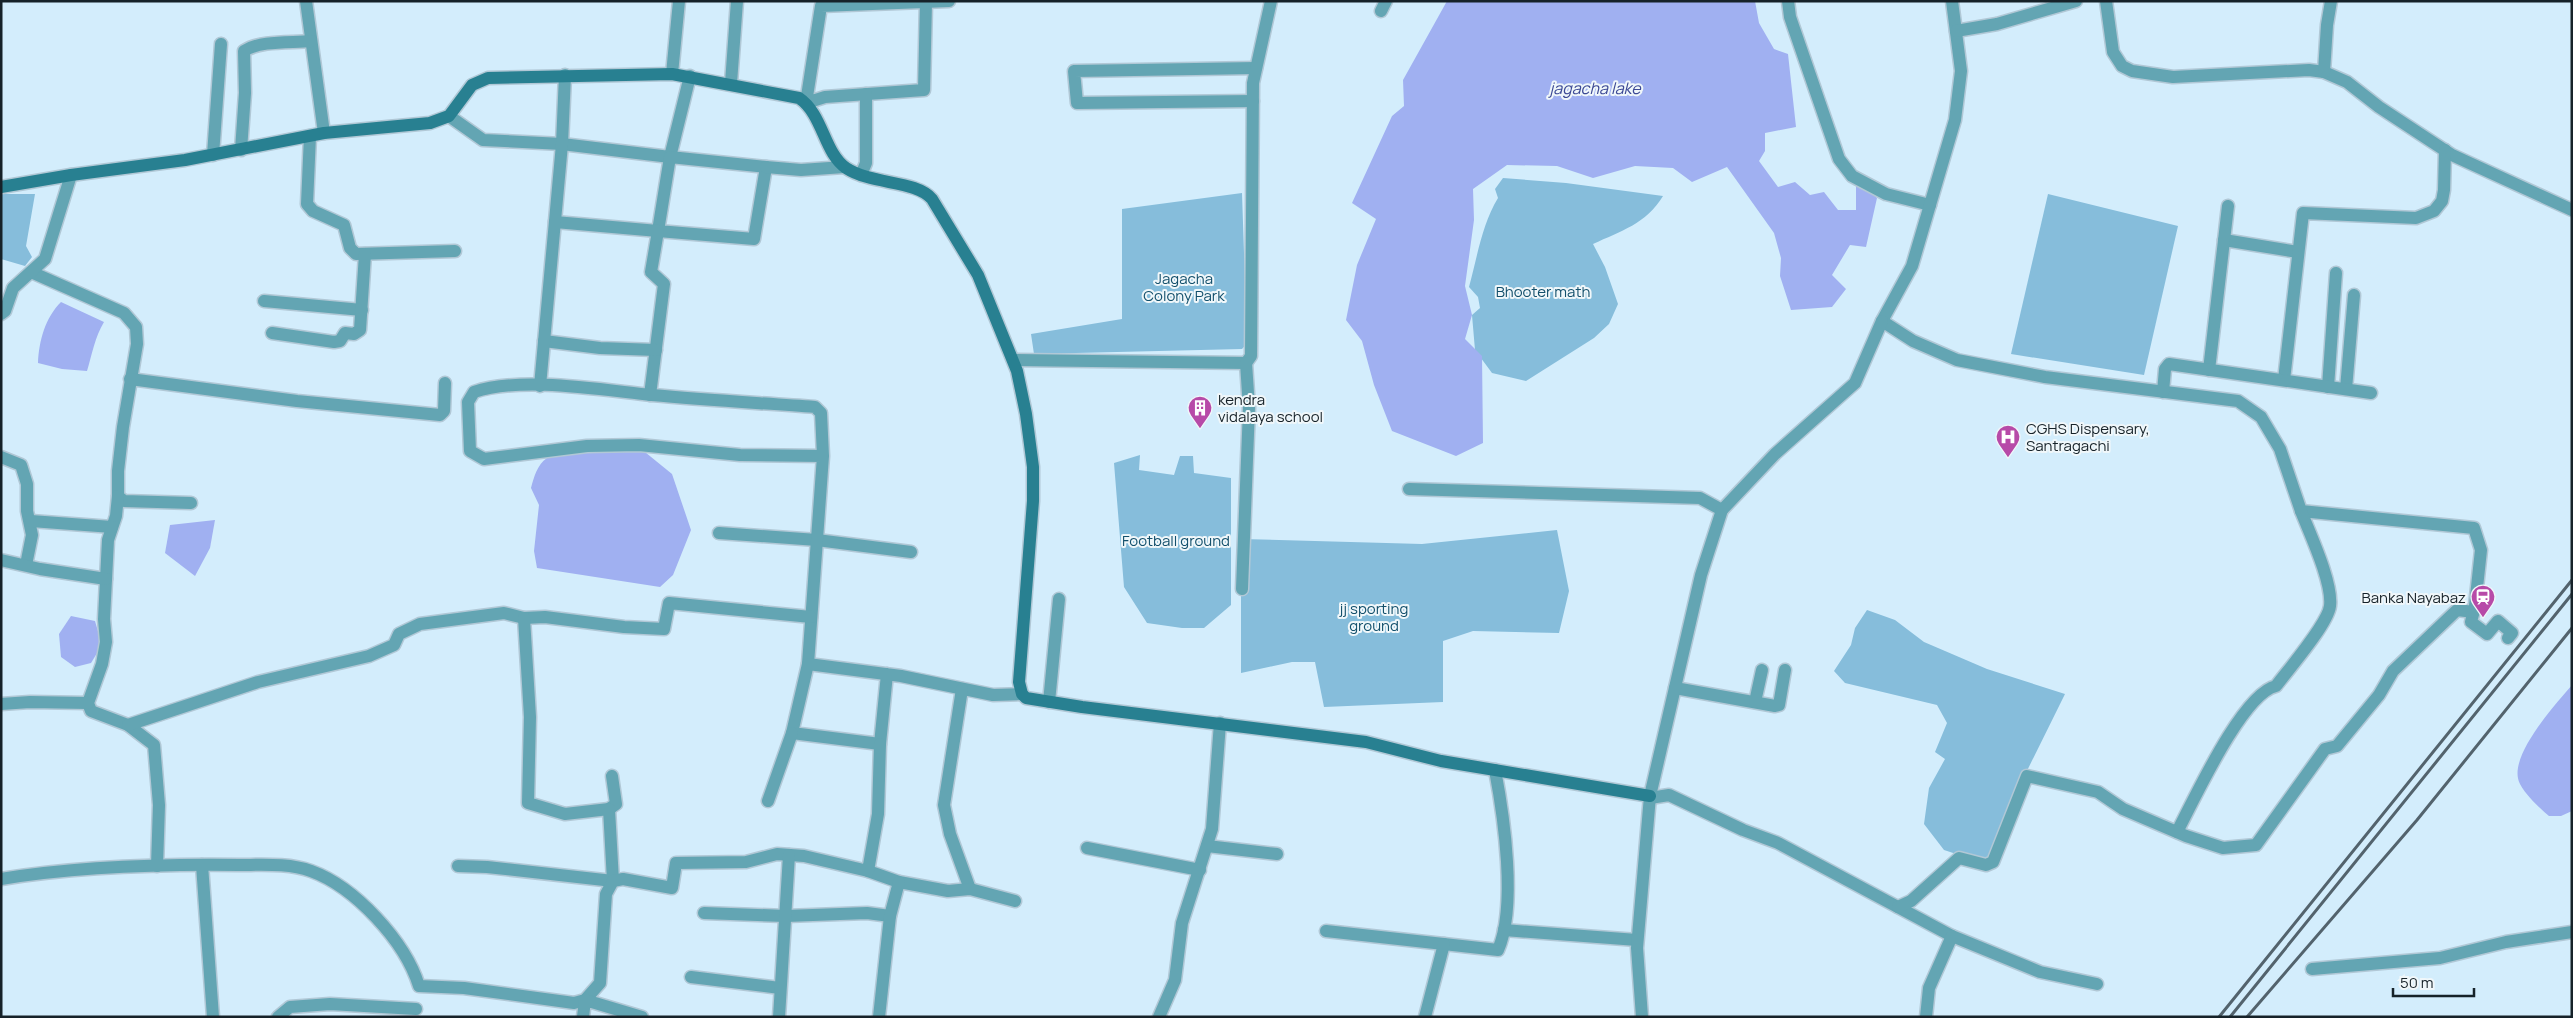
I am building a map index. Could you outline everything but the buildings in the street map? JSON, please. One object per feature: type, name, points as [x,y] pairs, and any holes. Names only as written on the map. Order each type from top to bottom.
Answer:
[{"type":"main road","points":[[1,187],[213,155],[324,133],[395,128],[435,122],[449,116],[472,85],[479,80],[488,78],[565,74],[672,74],[732,83],[791,95],[806,103],[836,158],[844,166],[861,175],[885,183],[917,188],[926,192],[932,199],[978,275],[1013,360],[1026,414],[1033,467],[1033,501],[1019,682],[1022,694],[1031,699],[1049,702],[1366,742],[1442,761],[1650,797]]},
{"type":"street","points":[[306,1],[324,133]]},
{"type":"street","points":[[672,74],[678,1]]},
{"type":"street","points":[[732,83],[737,1]]},
{"type":"street","points":[[926,2],[924,90],[825,97],[806,103],[821,6],[949,1]]},
{"type":"street","points":[[1242,589],[1249,408],[1246,363],[1251,356],[1253,101],[1256,68],[1270,1]]},
{"type":"street","points":[[1788,1],[1790,16],[1840,159],[1852,176],[1886,194],[1930,204]]},
{"type":"street","points":[[1642,1017],[1637,940],[1650,797],[1701,575],[1722,510],[1775,454],[1855,383],[1882,321],[1912,266],[1955,120],[1961,71],[1952,1]]},
{"type":"street","points":[[1956,31],[1998,24],[2076,1]]},
{"type":"street","points":[[2106,1],[2113,52],[2122,66],[2132,71],[2173,77],[2309,70],[2324,72],[2347,82],[2379,107],[2465,162],[2572,210]]},
{"type":"street","points":[[2324,72],[2327,25],[2331,1]]},
{"type":"street","points":[[241,150],[245,93],[244,51],[250,47],[261,45],[311,41]]},
{"type":"street","points":[[213,155],[221,44]]},
{"type":"street","points":[[1253,101],[1077,103],[1074,71],[1256,68]]},
{"type":"street","points":[[540,386],[562,144],[565,74]]},
{"type":"street","points":[[650,394],[664,284],[651,272],[670,157],[690,76]]},
{"type":"street","points":[[861,175],[866,163],[866,94]]},
{"type":"street","points":[[449,116],[483,140],[562,144],[801,170],[844,166]]},
{"type":"street","points":[[310,136],[307,204],[313,212],[344,225],[350,248],[356,254],[455,251]]},
{"type":"street","points":[[2284,380],[2303,214],[2416,218],[2434,211],[2442,201],[2443,196],[2445,150]]},
{"type":"street","points":[[555,222],[754,239],[766,167]]},
{"type":"street","points":[[1,314],[5,311],[12,288],[45,258],[71,175]]},
{"type":"street","points":[[2209,370],[2228,206]]},
{"type":"street","points":[[2224,240],[2298,252]]},
{"type":"street","points":[[272,333],[334,342],[340,341],[344,333],[354,334],[360,330],[365,254]]},
{"type":"street","points":[[31,272],[124,313],[136,327],[137,344],[130,378],[118,472],[116,516],[108,540],[104,619],[106,642],[102,664],[88,703],[90,711],[128,725],[154,745],[159,805],[157,866]]},
{"type":"street","points":[[2328,387],[2336,274]]},
{"type":"street","points":[[2346,389],[2354,295]]},
{"type":"street","points":[[264,301],[362,310]]},
{"type":"street","points":[[1882,321],[1912,341],[1956,360],[2045,377],[2238,401],[2261,417],[2280,449],[2330,591],[2330,608],[2322,624],[2276,686],[2268,688],[2236,722],[2177,832]]},
{"type":"street","points":[[544,340],[600,348],[656,350]]},
{"type":"street","points":[[1013,360],[1246,363]]},
{"type":"street","points":[[2163,392],[2165,369],[2169,364],[2371,393]]},
{"type":"street","points":[[130,378],[297,401],[440,415],[444,411],[445,383]]},
{"type":"street","points":[[768,801],[792,733],[808,664],[823,456],[821,413],[815,407],[650,394],[606,388],[492,387],[474,392],[468,402],[470,451],[484,459],[587,446],[639,445],[740,455],[823,456]]},
{"type":"street","points":[[1,457],[21,465],[27,484],[27,511],[31,521],[32,535],[26,565]]},
{"type":"street","points":[[1409,490],[1700,498],[1722,510]]},
{"type":"street","points":[[118,496],[124,501],[191,503]]},
{"type":"street","points":[[2301,511],[2474,528],[2481,550],[2474,612],[2471,622],[2487,634],[2498,621],[2512,633],[2508,638]]},
{"type":"street","points":[[31,521],[112,527]]},
{"type":"street","points":[[718,533],[816,540],[911,552]]},
{"type":"street","points":[[1,560],[106,578]]},
{"type":"street","points":[[1049,702],[1059,599]]},
{"type":"street","points":[[128,725],[258,682],[369,656],[394,645],[399,634],[420,624],[504,613],[524,618],[545,617],[664,629],[669,603],[811,617]]},
{"type":"street","points":[[1898,907],[1911,901],[1959,858],[1986,865],[1993,862],[2027,776],[2098,792],[2123,809],[2177,832],[2223,848],[2256,845],[2325,749],[2338,746],[2379,694],[2393,671],[2458,610],[2474,612]]},
{"type":"street","points":[[524,618],[530,716],[528,803],[565,814],[609,809],[616,804],[612,776]]},
{"type":"street","points":[[808,664],[887,674],[993,696],[1022,694]]},
{"type":"street","points":[[1755,702],[1762,670]]},
{"type":"street","points":[[1675,688],[1755,702],[1779,704],[1785,670]]},
{"type":"street","points":[[868,871],[878,814],[880,744],[887,674]]},
{"type":"street","points":[[962,689],[944,805],[950,834],[970,890]]},
{"type":"street","points":[[1,704],[30,702],[88,703]]},
{"type":"street","points":[[1159,1017],[1175,980],[1182,923],[1212,829],[1220,723]]},
{"type":"street","points":[[792,733],[880,744]]},
{"type":"street","points":[[1326,931],[1498,950],[1508,909],[1503,812],[1495,770]]},
{"type":"street","points":[[1650,797],[1669,795],[1736,827],[1778,843],[1952,936],[2040,972],[2097,984]]},
{"type":"street","points":[[583,1017],[585,1000],[600,983],[606,894],[613,881],[609,809]]},
{"type":"street","points":[[1207,846],[1277,854]]},
{"type":"street","points":[[1087,848],[1200,870]]},
{"type":"street","points":[[458,866],[487,866],[613,881],[623,878],[672,888],[676,863],[746,862],[777,854],[834,861],[899,882],[948,891],[970,890],[1015,901]]},
{"type":"street","points":[[779,1017],[789,855]]},
{"type":"street","points":[[202,865],[214,1017]]},
{"type":"street","points":[[1,879],[92,868],[157,866],[202,865],[310,870],[340,886],[385,926],[413,968],[419,986],[416,1013],[330,1004],[290,1007],[278,1017]]},
{"type":"street","points":[[879,1017],[890,916],[899,882]]},
{"type":"street","points":[[704,913],[786,916],[867,913],[890,916]]},
{"type":"street","points":[[1504,930],[1637,940]]},
{"type":"street","points":[[2312,969],[2440,958],[2506,942],[2572,932]]},
{"type":"street","points":[[1926,1017],[1929,988],[1952,936]]},
{"type":"street","points":[[1425,1017],[1444,944]]},
{"type":"street","points":[[691,977],[780,988]]},
{"type":"street","points":[[419,986],[464,988],[574,1003],[585,1000],[642,1017]]},
{"type":"green space","name":"Bhooter math","points":[[1503,178],[1566,183],[1663,196],[1656,206],[1641,220],[1593,244],[1605,267],[1618,304],[1609,324],[1594,338],[1526,381],[1492,373],[1475,350],[1472,315],[1480,308],[1478,297],[1469,287],[1484,230],[1498,198],[1495,189]]},
{"type":"green space","name":"Jagacha Colony Park","points":[[1242,193],[1246,313],[1249,341],[1242,349],[1034,354],[1031,334],[1122,319],[1122,209]]},
{"type":"green space","points":[[1,194],[35,194],[26,246],[32,257],[25,266],[1,259]]},
{"type":"green space","points":[[2048,194],[2178,226],[2144,375],[2011,354]]},
{"type":"green space","name":"Football ground","points":[[1140,455],[1139,470],[1174,475],[1180,456],[1193,456],[1194,473],[1231,478],[1231,605],[1204,628],[1182,628],[1147,623],[1124,587],[1114,463]]},
{"type":"green space","name":"jj sporting ground","points":[[1557,530],[1569,591],[1559,633],[1473,631],[1443,641],[1443,702],[1324,707],[1315,662],[1292,662],[1241,673],[1241,539],[1422,544]]},
{"type":"green space","points":[[1867,610],[1895,620],[1924,642],[1987,669],[2065,694],[2015,795],[1990,865],[1944,850],[1924,824],[1929,788],[1945,759],[1935,752],[1947,723],[1937,705],[1845,683],[1834,671],[1851,645],[1855,628]]},
{"type":"water","name":"jagacha lake","points":[[1447,1],[1755,1],[1759,23],[1774,49],[1788,54],[1796,127],[1765,133],[1765,151],[1759,161],[1778,187],[1795,182],[1810,195],[1824,192],[1838,210],[1856,210],[1856,179],[1877,198],[1866,247],[1850,245],[1832,275],[1846,289],[1832,307],[1791,310],[1780,276],[1781,258],[1774,233],[1727,167],[1692,182],[1673,168],[1635,166],[1593,178],[1557,166],[1507,165],[1473,189],[1474,220],[1465,286],[1472,315],[1465,339],[1482,356],[1483,443],[1456,456],[1392,431],[1374,385],[1362,341],[1346,320],[1357,265],[1376,219],[1352,203],[1392,116],[1404,106],[1403,80]]},
{"type":"water","points":[[61,302],[104,322],[96,340],[87,371],[62,369],[38,363],[44,330],[55,308]]},
{"type":"water","points":[[592,448],[640,448],[672,474],[691,530],[673,575],[660,587],[537,568],[534,551],[539,505],[531,488],[536,472],[541,464],[547,458],[566,451]]},
{"type":"water","points":[[215,520],[210,548],[195,576],[165,553],[170,525]]},
{"type":"water","points":[[71,616],[95,621],[102,645],[91,663],[75,667],[61,657],[59,634]]},
{"type":"water","points":[[2572,685],[2572,811],[2561,816],[2549,816],[2533,802],[2520,784],[2518,773],[2520,760],[2534,732]]},
{"type":"railway","points":[[2219,1017],[2572,580]]},
{"type":"railway","points":[[2230,1017],[2572,594]]},
{"type":"railway","points":[[2247,1017],[2417,820],[2572,628]]},
{"type":"place","name":"kendra vidalaya school","points":[[1200,429]]},
{"type":"place","name":"CGHS Dispensary, Santragachi","points":[[2008,458]]},
{"type":"place","name":"Banka Nayabaz","points":[[2483,618]]}]
